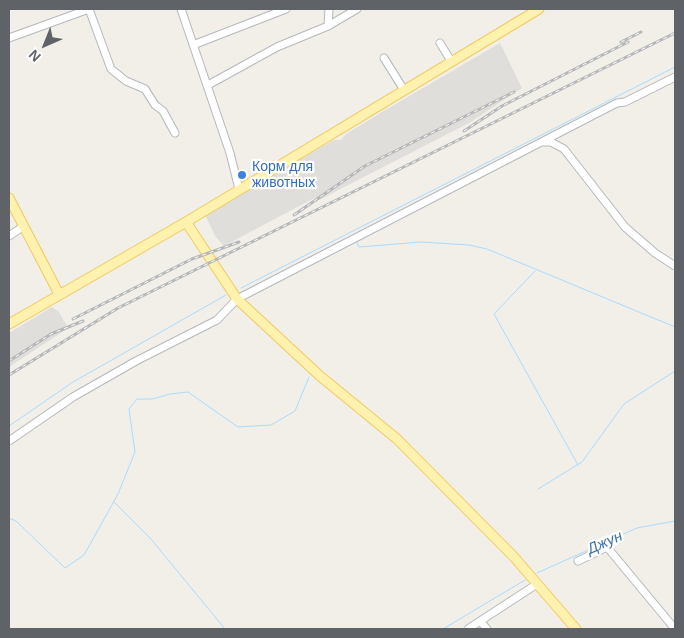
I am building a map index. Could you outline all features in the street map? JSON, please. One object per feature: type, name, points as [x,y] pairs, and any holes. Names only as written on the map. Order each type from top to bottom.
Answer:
[{"type":"main road","points":[[9,324],[186,222],[539,9]]},
{"type":"main road","points":[[9,198],[59,294]]},
{"type":"main road","points":[[186,222],[237,299],[320,376],[397,439],[514,557],[576,629]]},
{"type":"street","points":[[9,38],[89,9],[111,69],[126,81],[131,81],[145,89],[155,105],[163,111],[175,133]]},
{"type":"street","points":[[181,9],[230,153],[239,189]]},
{"type":"street","points":[[194,45],[272,11],[286,9]]},
{"type":"street","points":[[328,26],[329,9]]},
{"type":"street","points":[[208,85],[277,47],[328,26],[356,9]]},
{"type":"street","points":[[440,43],[451,62]]},
{"type":"street","points":[[384,58],[404,90]]},
{"type":"street","points":[[9,441],[73,397],[136,361],[216,320],[237,299],[617,103],[625,102],[675,78]]},
{"type":"street","points":[[554,136],[625,226],[655,253],[675,266]]},
{"type":"street","points":[[543,142],[551,142],[564,149]]},
{"type":"street","points":[[9,236],[24,226]]},
{"type":"street","points":[[578,561],[607,547],[675,629]]},
{"type":"street","points":[[468,629],[537,584]]},
{"type":"street","points":[[480,621],[487,629]]},
{"type":"shaded area","points":[[500,43],[522,88],[469,123],[319,200],[316,197],[224,246],[215,236],[205,215],[334,140],[341,140],[346,134],[382,112]]},
{"type":"shaded area","points":[[52,307],[59,312],[68,328],[9,367],[9,333]]},
{"type":"waterway","points":[[241,288],[675,67]]},
{"type":"waterway","points":[[356,240],[359,247],[421,242],[469,245],[487,249],[675,327]]},
{"type":"waterway","points":[[535,271],[494,314],[578,465]]},
{"type":"waterway","points":[[9,426],[73,382],[226,295]]},
{"type":"waterway","points":[[538,489],[582,462],[624,404],[675,371]]},
{"type":"waterway","points":[[9,518],[16,521],[65,568],[84,555],[118,494],[135,452],[129,409],[137,399],[153,399],[170,394],[188,392],[238,427],[271,425],[295,411],[309,377]]},
{"type":"waterway","points":[[114,502],[151,539],[225,629]]},
{"type":"waterway","name":"Джун","points":[[537,573],[637,528],[675,521]]},
{"type":"waterway","name":"Джун","points":[[443,629],[525,580]]},
{"type":"railway","points":[[621,42],[641,32]]},
{"type":"railway","points":[[9,375],[118,308],[675,33]]},
{"type":"railway","points":[[464,131],[502,106],[628,42]]},
{"type":"railway","points":[[294,215],[365,166],[514,92]]},
{"type":"railway","points":[[73,319],[192,259],[239,242]]},
{"type":"railway","points":[[9,361],[51,334],[83,321]]},
{"type":"place","name":"Корм для животных","points":[[242,175]]}]
